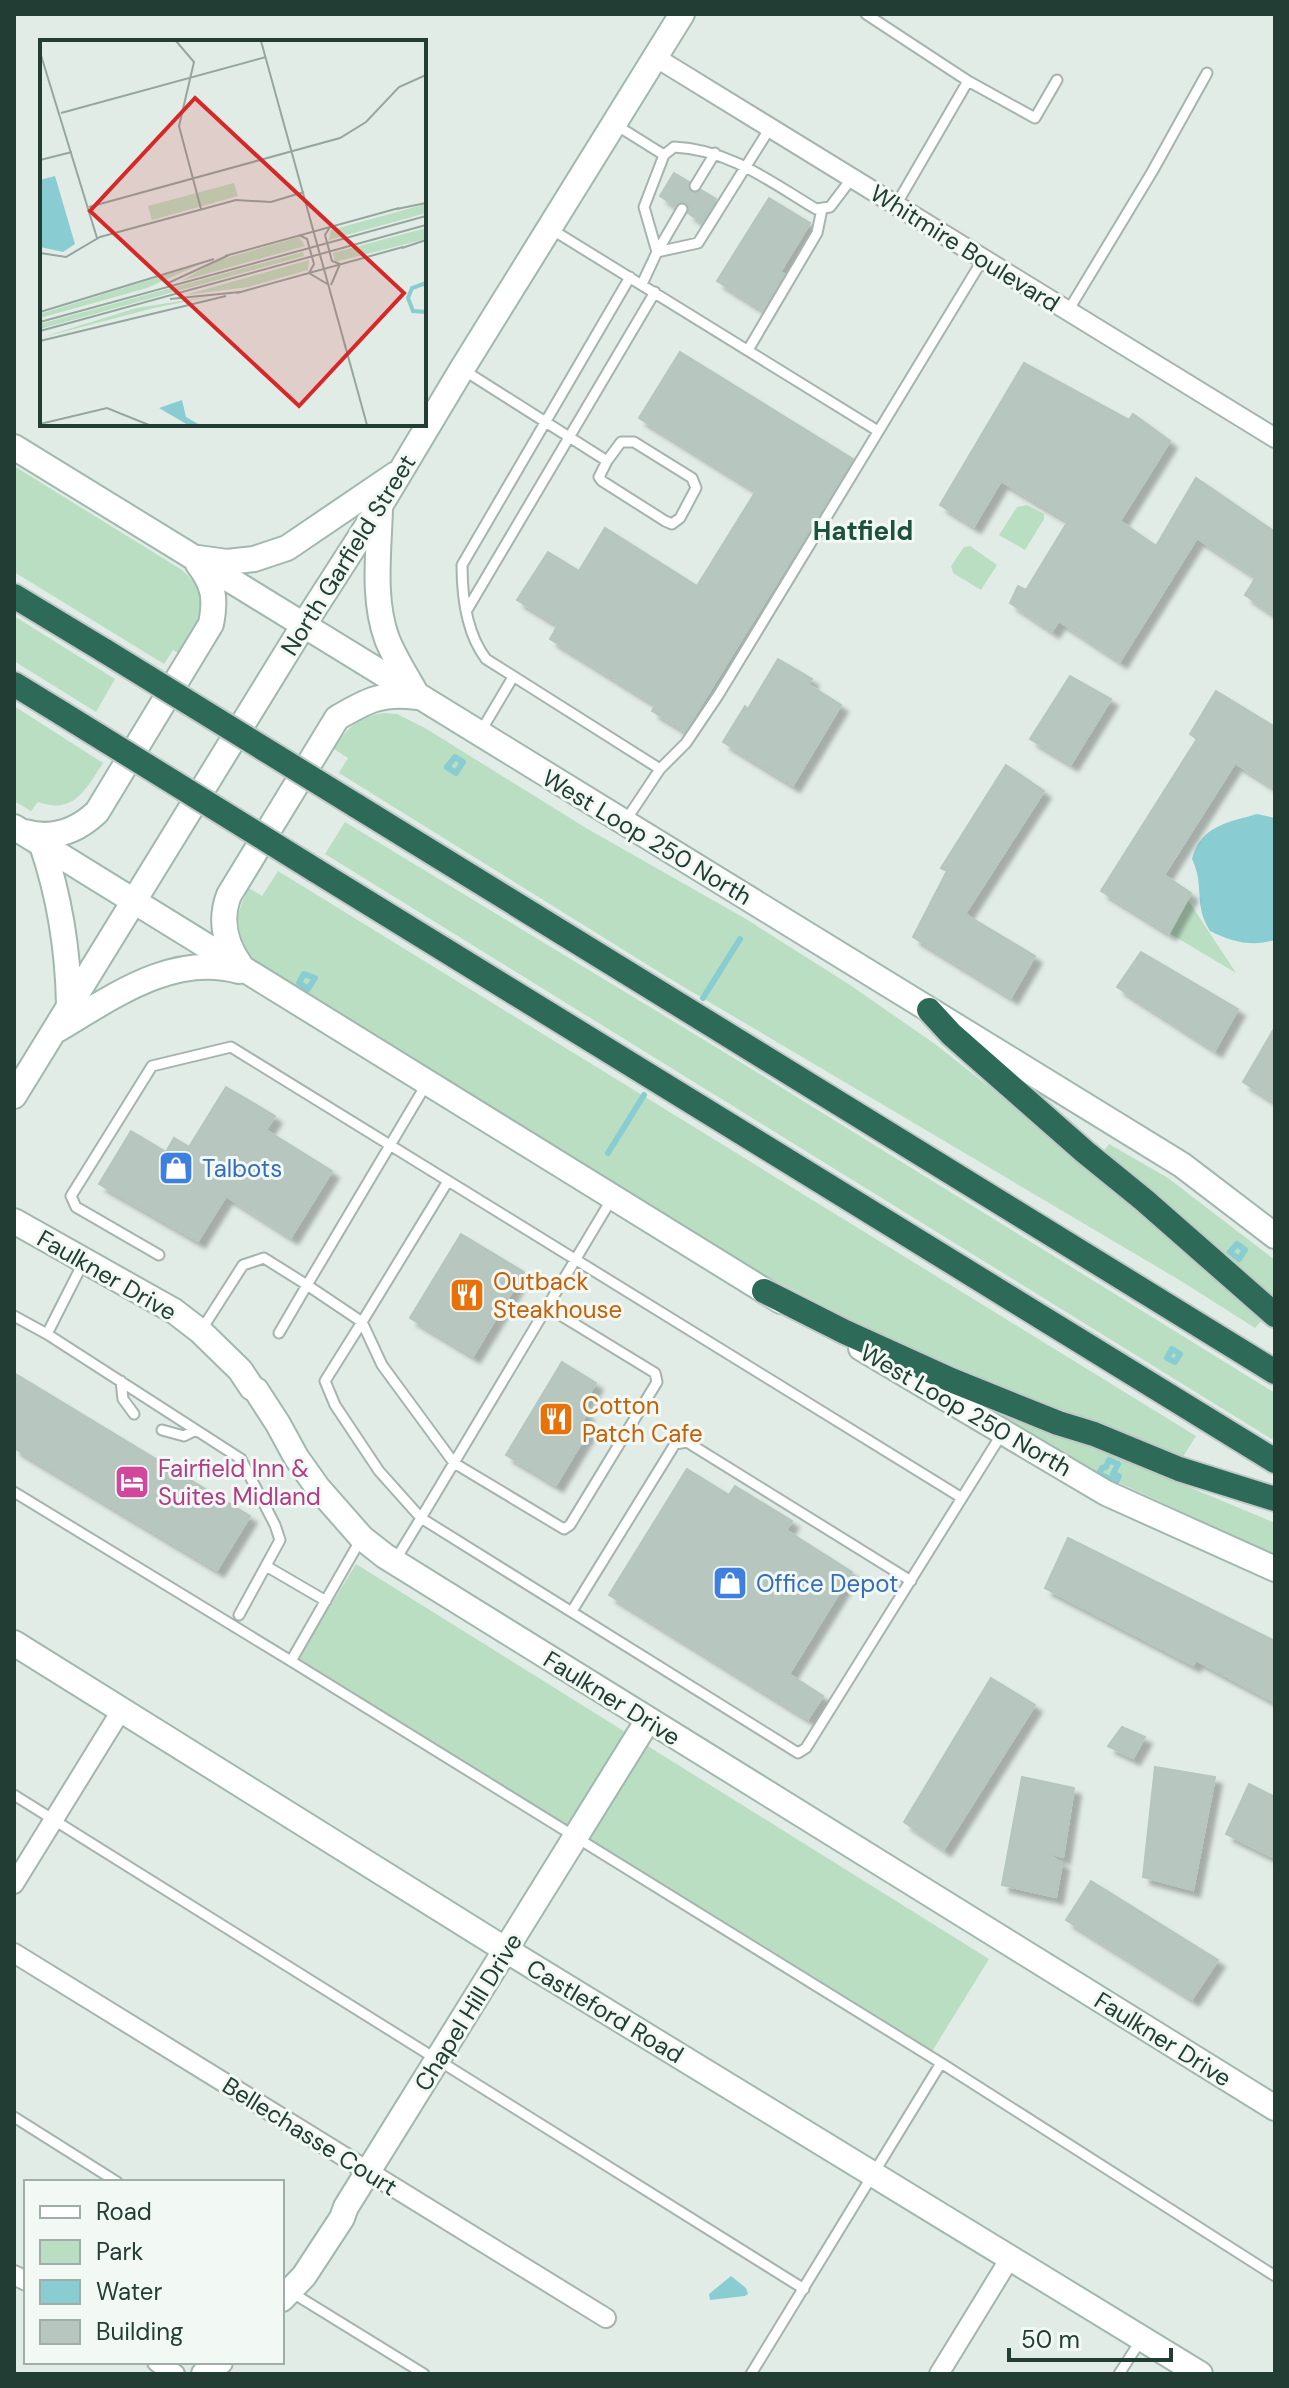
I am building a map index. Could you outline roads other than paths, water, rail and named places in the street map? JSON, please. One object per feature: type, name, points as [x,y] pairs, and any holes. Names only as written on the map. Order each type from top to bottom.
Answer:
[{"type":"highway","points":[[14,596],[1275,1372]]},
{"type":"highway","points":[[14,684],[1275,1461]]},
{"type":"highway","points":[[929,1010],[951,1034],[1275,1315]]},
{"type":"highway","points":[[764,1291],[951,1380],[1179,1469],[1275,1499]]},
{"type":"main road","name":"North Garfield Street","points":[[14,1096],[682,14]]},
{"type":"main road","name":"West Loop 250 North","points":[[14,447],[1182,1165],[1275,1236]]},
{"type":"main road","points":[[192,557],[227,562],[254,559],[287,548],[402,470]]},
{"type":"main road","points":[[380,506],[377,592],[393,653],[418,697]]},
{"type":"main road","points":[[17,829],[44,836],[68,833],[97,812],[211,624],[214,602],[210,580],[192,557]]},
{"type":"main road","points":[[250,973],[233,955],[226,936],[225,905],[229,895],[337,718],[385,695],[418,697]]},
{"type":"main road","name":"West Loop 250 North","points":[[17,829],[764,1291],[1106,1493],[1275,1569]]},
{"type":"main road","points":[[42,845],[61,911],[68,958],[69,1005]]},
{"type":"main road","points":[[53,1032],[140,982],[187,968],[224,967],[250,973]]},
{"type":"main road","name":"Faulkner Drive","points":[[14,1221],[174,1311],[200,1331],[256,1390],[307,1473],[362,1538],[394,1562],[1275,2108]]},
{"type":"main road","name":"Castleford Road","points":[[14,1643],[506,1950],[1200,2374]]},
{"type":"main road","name":"Chapel Hill Drive","points":[[285,2292],[304,2276],[648,1720]]},
{"type":"street","name":"Whitmire Boulevard","points":[[655,57],[1275,438]]},
{"type":"street","points":[[14,1884],[122,1709]]},
{"type":"street","name":"Bellechasse Court","points":[[14,1953],[606,2318]]},
{"type":"street","points":[[939,2374],[1010,2258]]},
{"type":"lane","points":[[866,14],[968,81],[1035,118],[1057,80]]},
{"type":"lane","points":[[1068,311],[1152,172],[1207,73]]},
{"type":"lane","points":[[896,205],[968,81]]},
{"type":"lane","points":[[614,124],[664,155]]},
{"type":"lane","points":[[657,252],[698,243],[770,128]]},
{"type":"lane","points":[[657,252],[644,207],[664,155],[674,147],[715,153],[745,166],[816,209],[830,207],[852,178]]},
{"type":"lane","points":[[695,186],[715,153]]},
{"type":"lane","points":[[642,284],[682,209]]},
{"type":"lane","points":[[748,350],[817,233],[822,209]]},
{"type":"lane","points":[[549,228],[878,431]]},
{"type":"lane","points":[[624,823],[660,769],[686,743],[719,694],[983,259]]},
{"type":"lane","points":[[630,277],[462,565],[462,587],[478,648],[486,659],[660,769]]},
{"type":"lane","points":[[467,610],[655,292]]},
{"type":"lane","points":[[462,369],[607,461]]},
{"type":"lane","points":[[621,442],[634,442],[692,478],[696,488],[680,518],[672,524],[602,481],[599,477],[607,461],[621,442]]},
{"type":"lane","points":[[479,734],[513,677]]},
{"type":"lane","points":[[159,1255],[76,1207],[71,1196],[152,1066],[231,1047],[962,1498]]},
{"type":"lane","points":[[279,1333],[427,1083]]},
{"type":"lane","points":[[448,1181],[325,1381],[326,1389],[379,1471],[421,1518],[798,1753],[806,1748],[1003,1432]]},
{"type":"lane","points":[[394,1562],[612,1198]]},
{"type":"lane","points":[[200,1331],[243,1265],[264,1258],[362,1322],[382,1365],[454,1463],[564,1529],[570,1525],[657,1382],[655,1373],[547,1307]]},
{"type":"lane","points":[[47,1334],[84,1261]]},
{"type":"lane","points":[[14,1316],[241,1459],[280,1540],[239,1615]]},
{"type":"lane","points":[[121,1381],[123,1399],[134,1414]]},
{"type":"lane","points":[[162,1430],[184,1436],[196,1430]]},
{"type":"lane","points":[[572,1611],[675,1444],[687,1442],[911,1581]]},
{"type":"lane","points":[[14,1492],[941,2063],[1275,2276]]},
{"type":"lane","points":[[291,1661],[362,1538]]},
{"type":"lane","points":[[266,1566],[326,1601]]},
{"type":"lane","points":[[14,1795],[804,2289]]},
{"type":"lane","points":[[751,2374],[941,2063]]},
{"type":"lane","points":[[14,2117],[114,2180]]},
{"type":"lane","points":[[285,2292],[424,2374]]},
{"type":"lane","points":[[1119,2374],[1142,2338]]},
{"type":"water","points":[[1257,814],[1275,818],[1275,940],[1250,943],[1234,941],[1210,931],[1202,912],[1192,859],[1196,848],[1209,832],[1226,823]]},
{"type":"water","points":[[731,2276],[746,2288],[748,2294],[710,2300],[709,2294]]},
{"type":"waterway","points":[[455,757],[463,762],[456,773],[447,767],[455,757]]},
{"type":"waterway","points":[[703,998],[740,939]]},
{"type":"waterway","points":[[304,974],[315,978],[308,989],[299,983],[304,974]]},
{"type":"waterway","points":[[608,1153],[644,1095]]},
{"type":"waterway","points":[[1237,1244],[1245,1250],[1239,1259],[1230,1252],[1237,1244]]},
{"type":"waterway","points":[[1172,1349],[1180,1354],[1175,1362],[1167,1358],[1172,1349]]},
{"type":"waterway","points":[[1109,1460],[1118,1464],[1113,1474],[1119,1476],[1116,1482],[1099,1474],[1109,1460]]},
{"type":"place","name":"Talbots","points":[[176,1168]]},
{"type":"place","name":"Outback Steakhouse","points":[[467,1295]]},
{"type":"place","name":"Cotton Patch Cafe","points":[[556,1419]]},
{"type":"place","name":"Fairfield Inn & Suites Midland","points":[[132,1482]]},
{"type":"place","name":"Office Depot","points":[[730,1583]]},
{"type":"district","name":"Hatfield","points":[[863,531]]}]
